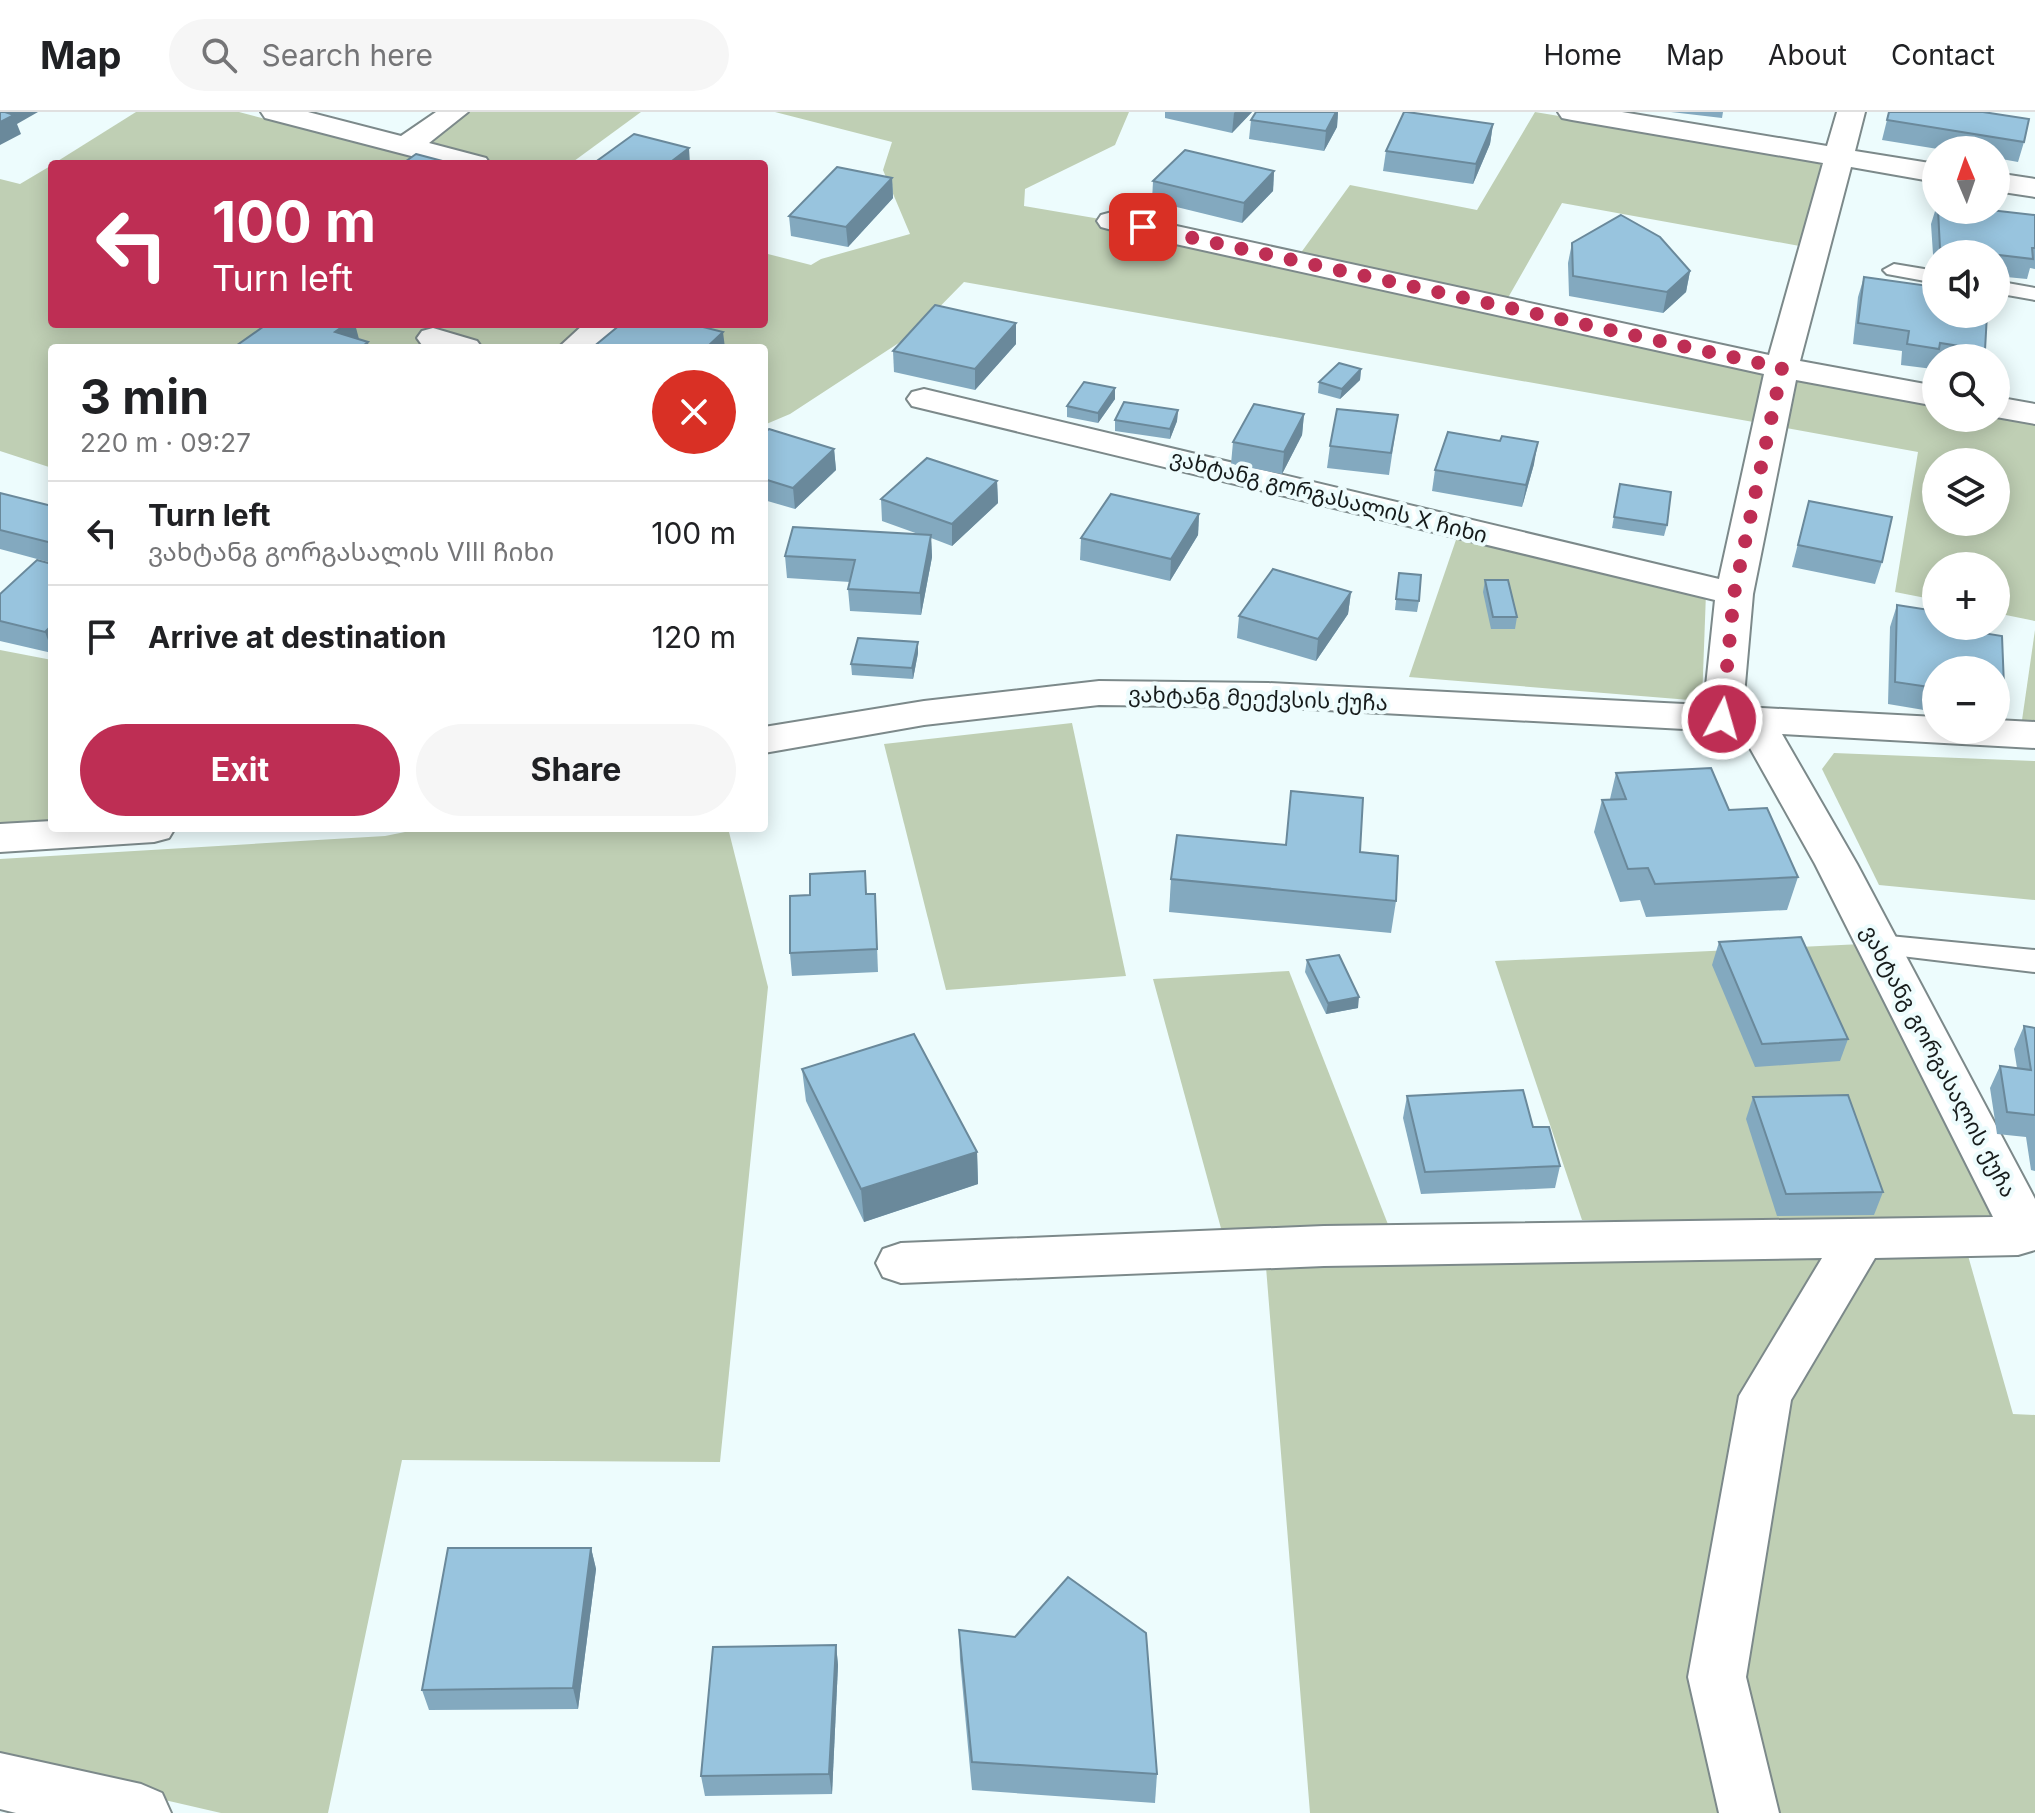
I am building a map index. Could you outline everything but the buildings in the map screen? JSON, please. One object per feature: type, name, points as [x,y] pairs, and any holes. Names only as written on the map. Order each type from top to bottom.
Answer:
[{"type":"street","points":[[275,112],[460,160]]},
{"type":"street","points":[[406,146],[454,112]]},
{"type":"street","points":[[1572,112],[1922,171]]},
{"type":"street","points":[[1738,721],[1734,594],[1782,368],[1851,112]]},
{"type":"street","points":[[2010,184],[2035,188]]},
{"type":"street","points":[[1112,221],[1782,368],[1922,393]]},
{"type":"street","points":[[579,344],[599,328]]},
{"type":"street","points":[[433,338],[453,344]]},
{"type":"street","name":"ვახტანგ გორგასალის X ჩიხი","points":[[924,399],[1734,594]]},
{"type":"street","points":[[2010,410],[2035,414]]},
{"type":"street","name":"ვახტანგ მეექვსის ქუჩა","points":[[768,739],[924,713],[1099,693],[1268,695],[1922,729]]},
{"type":"street","name":"ვახტანგ გორგასალის ქუჩა","points":[[901,1263],[1324,1246],[2026,1236],[2017,1211],[1879,945],[1738,721]]},
{"type":"street","name":"ვახტანგ მეექვსის ქუჩა","points":[[2010,734],[2035,735]]},
{"type":"street","points":[[0,838],[92,832]]},
{"type":"street","points":[[1749,1813],[1717,1677],[1765,1396],[1862,1236]]},
{"type":"street","points":[[0,1781],[141,1813]]},
{"type":"lane","points":[[1894,270],[1922,275]]},
{"type":"lane","points":[[2010,290],[2035,294]]},
{"type":"lane","points":[[1879,945],[2035,961]]},
{"type":"green space","points":[[136,112],[239,112],[421,160],[59,160]]},
{"type":"green space","points":[[464,112],[641,112],[575,160],[484,160],[420,143]]},
{"type":"green space","points":[[775,112],[1129,112],[1115,145],[1025,189],[1024,206],[1106,220],[1772,373],[1759,423],[964,282],[914,333],[790,414],[768,423],[768,344],[48,344],[48,467],[0,451],[0,179],[20,184],[48,167],[48,328],[768,328],[768,254],[811,265],[821,259],[910,234],[883,170],[892,142]]},
{"type":"green space","points":[[1535,112],[1828,161],[1805,247],[1562,203],[1505,303],[1300,254],[1350,185],[1477,210]]},
{"type":"green space","points":[[1782,368],[1922,393],[1922,432],[2010,432],[2010,410],[2035,414],[2035,621],[2010,616],[2010,552],[1922,552],[1922,597],[1895,592],[1918,452],[1770,425]]},
{"type":"green space","points":[[1458,534],[1706,593],[1702,701],[1409,677]]},
{"type":"green space","points":[[2035,630],[2035,735],[2020,734]]},
{"type":"green space","points":[[0,650],[48,659],[48,822],[0,825]]},
{"type":"green space","points":[[1072,723],[1126,976],[946,990],[884,744]]},
{"type":"green space","points":[[1834,753],[2035,761],[2035,900],[1879,885],[1822,769]]},
{"type":"green space","points":[[405,832],[729,832],[768,987],[720,1462],[402,1460],[328,1813],[221,1813],[0,1762],[0,859],[385,836]]},
{"type":"green space","points":[[1862,944],[1998,1203],[1993,1224],[1582,1220],[1495,961]]},
{"type":"green space","points":[[1289,971],[1389,1227],[1222,1232],[1153,979]]},
{"type":"green space","points":[[1870,1250],[1967,1252],[2013,1414],[2035,1415],[2035,1813],[1779,1813],[1743,1683],[1781,1404]]},
{"type":"green space","points":[[1831,1252],[1750,1380],[1725,1813],[1310,1813],[1266,1267]]},
{"type":"route","points":[[1143,227],[1782,368],[1734,594],[1722,719]]}]
